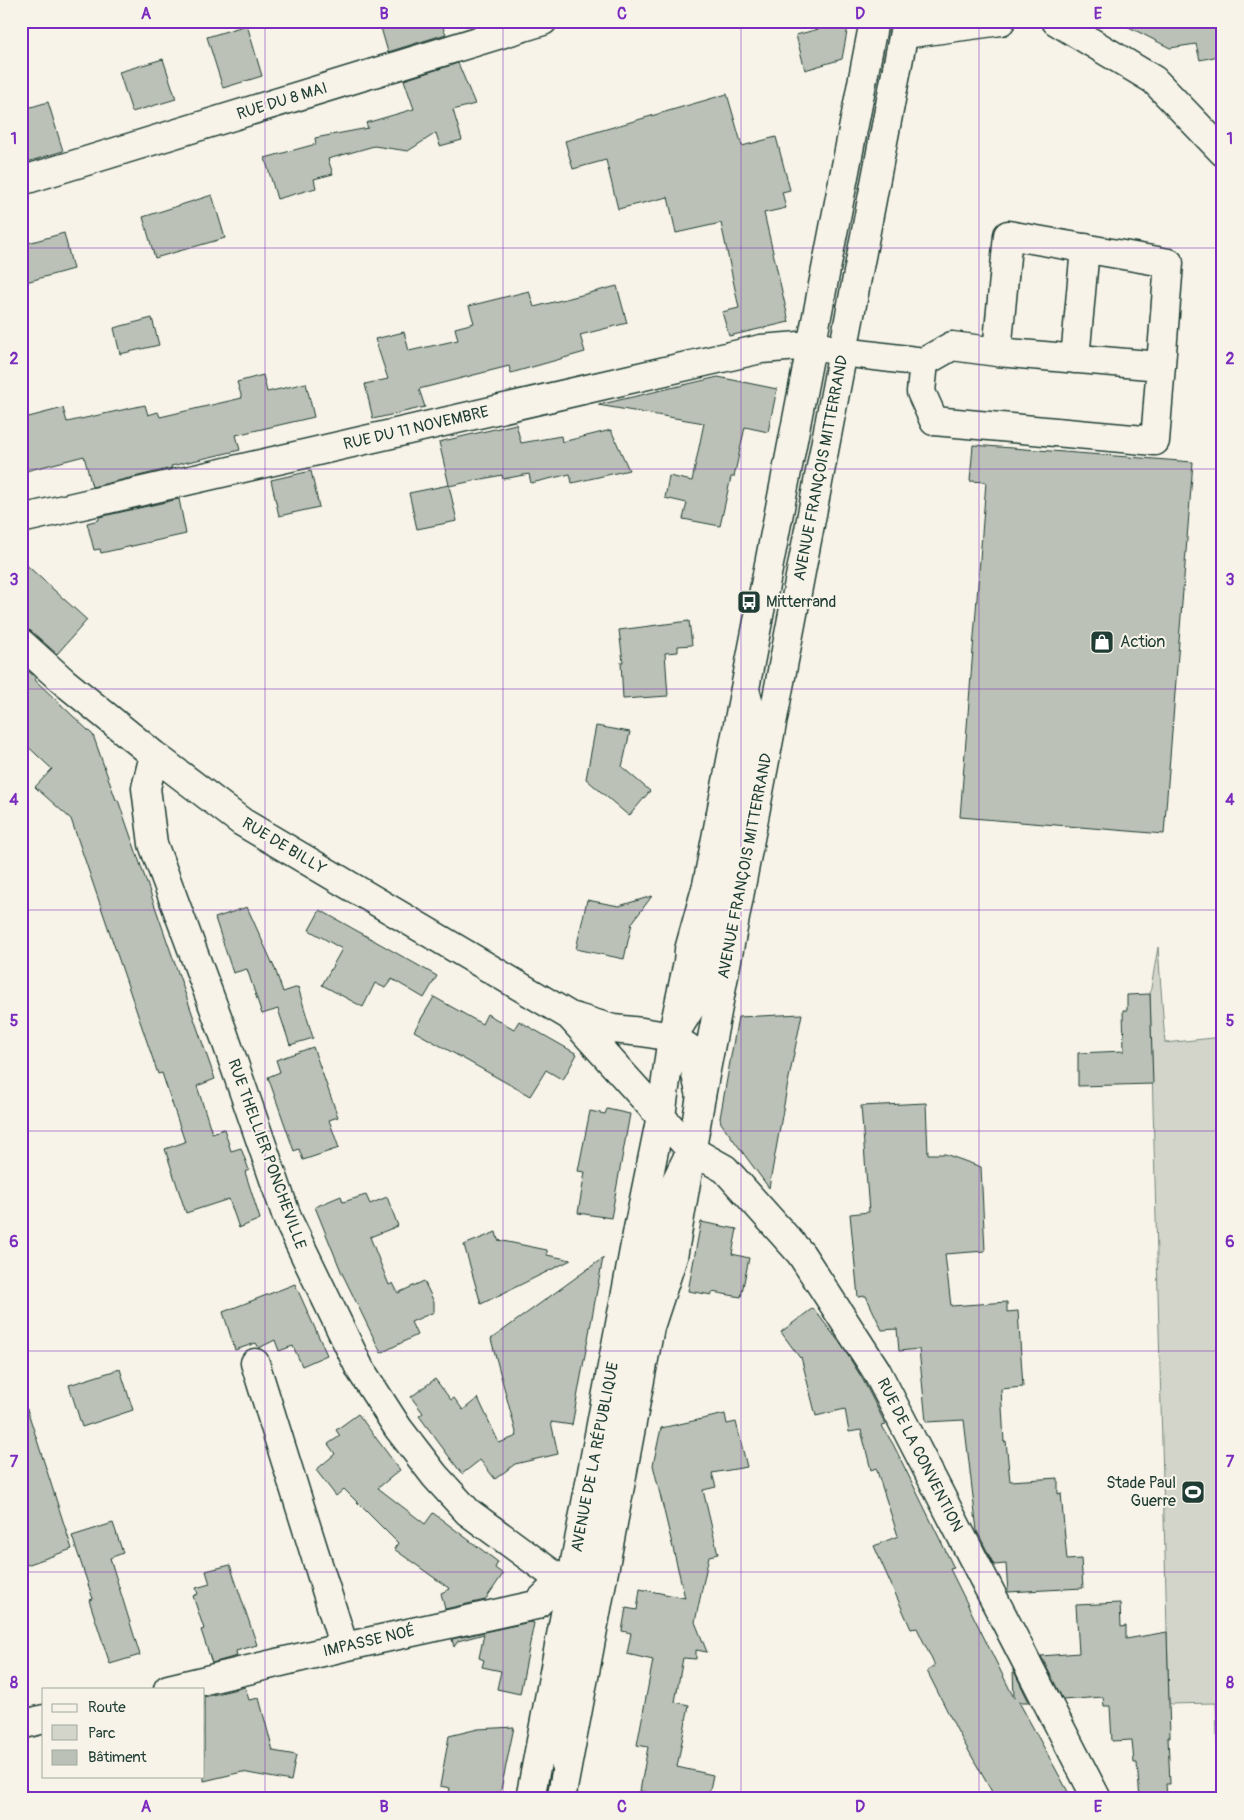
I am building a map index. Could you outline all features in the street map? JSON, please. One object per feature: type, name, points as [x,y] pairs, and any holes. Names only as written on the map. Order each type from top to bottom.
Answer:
[{"type":"street","name":"RUE DU 8 MAI","points":[[21,182],[543,21]]},
{"type":"street","name":"AVENUE FRANÇOIS MITTERRAND","points":[[661,1116],[672,1037],[689,950],[707,885],[874,21]]},
{"type":"street","points":[[905,28],[1001,21]]},
{"type":"street","points":[[1056,21],[1154,80],[1223,152]]},
{"type":"street","name":"AVENUE FRANÇOIS MITTERRAND","points":[[691,1150],[905,28]]},
{"type":"street","points":[[997,352],[1008,235],[1169,263],[1161,366],[1155,441],[934,421],[921,392],[924,362],[952,346],[997,352],[1161,366]]},
{"type":"street","points":[[1075,359],[1085,248]]},
{"type":"street","name":"RUE DU 11 NOVEMBRE","points":[[21,519],[761,349],[812,345],[843,352],[924,362]]},
{"type":"street","name":"RUE DE BILLY","points":[[21,643],[62,681],[154,755],[242,822],[570,1016],[613,1029],[672,1037]]},
{"type":"street","name":"RUE THELLIER PONCHEVILLE","points":[[154,755],[146,788],[153,844],[224,1035],[288,1220],[360,1370],[398,1428],[435,1476],[468,1512],[564,1582]]},
{"type":"street","name":"RUE DE BILLY","points":[[570,1016],[661,1116]]},
{"type":"street","points":[[672,1037],[690,1049],[701,1096]]},
{"type":"street","name":"AVENUE DE LA RÉPUBLIQUE","points":[[530,1799],[564,1582],[661,1116]]},
{"type":"street","name":"RUE DE LA CONVENTION","points":[[661,1116],[691,1150],[725,1169],[801,1254],[876,1370],[1097,1799]]},
{"type":"street","name":"AVENUE DE LA RÉPUBLIQUE","points":[[561,1799],[650,1327],[673,1257],[691,1150]]},
{"type":"street","points":[[255,1363],[344,1647]]},
{"type":"street","name":"IMPASSE NOÉ","points":[[172,1688],[344,1647],[536,1605],[564,1582]]},
{"type":"street","points":[[21,1725],[42,1720]]},
{"type":"green space","name":"Stade Paul Guerre","points":[[1158,947],[1165,1043],[1223,1037],[1223,1799],[1219,1799],[1216,1703],[1169,1704],[1150,994]]},
{"type":"building","points":[[379,21],[440,21],[446,34],[388,52]]},
{"type":"building","points":[[849,21],[842,59],[805,70],[796,35]]},
{"type":"building","points":[[1117,21],[1223,21],[1223,55],[1200,60],[1196,44],[1170,48]]},
{"type":"building","points":[[247,25],[262,76],[223,88],[207,37]]},
{"type":"building","points":[[163,59],[176,99],[132,112],[119,72]]},
{"type":"building","points":[[458,63],[475,104],[453,110],[462,140],[440,146],[436,133],[408,151],[374,146],[328,159],[333,174],[314,179],[316,188],[277,199],[265,158],[316,144],[315,138],[368,128],[366,123],[414,109],[404,80]]},
{"type":"building","points":[[727,94],[742,146],[776,137],[790,190],[782,192],[786,208],[764,213],[789,322],[729,336],[722,312],[739,308],[721,223],[676,233],[668,197],[618,209],[606,160],[573,169],[565,141]]},
{"type":"building","points":[[48,102],[63,151],[21,164],[21,110]]},
{"type":"building","points":[[212,195],[225,238],[155,258],[143,217]]},
{"type":"building","points":[[64,233],[73,269],[26,282],[21,265],[21,245]]},
{"type":"building","points":[[617,286],[627,323],[580,335],[585,352],[511,373],[509,366],[419,389],[425,407],[373,419],[365,384],[388,379],[375,339],[404,332],[409,351],[458,340],[455,328],[474,323],[469,306],[529,291],[534,307]]},
{"type":"building","points":[[152,318],[159,345],[120,354],[114,328]]},
{"type":"building","points":[[263,375],[267,392],[306,383],[314,417],[236,435],[240,450],[92,487],[84,456],[26,471],[21,455],[21,419],[63,408],[67,422],[145,405],[148,415],[158,412],[160,417],[242,398],[237,382]]},
{"type":"building","points":[[718,377],[777,389],[768,432],[745,427],[734,477],[731,477],[720,526],[683,519],[687,503],[665,498],[669,476],[692,481],[704,423],[598,405]]},
{"type":"building","points":[[516,424],[521,443],[561,436],[562,442],[611,430],[629,470],[572,483],[570,474],[531,483],[529,474],[503,479],[502,475],[449,486],[457,521],[417,529],[409,493],[449,485],[439,442]]},
{"type":"building","name":"Action","points":[[973,445],[1193,462],[1164,834],[960,817],[986,482],[970,481]]},
{"type":"building","points":[[311,471],[319,507],[279,516],[271,480]]},
{"type":"building","points":[[179,499],[186,534],[101,553],[100,549],[94,550],[87,523],[99,520],[99,517]]},
{"type":"building","points":[[21,560],[87,620],[57,654],[31,631],[21,628]]},
{"type":"building","points":[[689,621],[692,645],[678,646],[678,652],[665,653],[668,696],[623,699],[621,662],[623,662],[619,630]]},
{"type":"building","points":[[21,664],[36,678],[35,680],[93,735],[116,800],[118,800],[215,1079],[197,1086],[212,1133],[224,1129],[231,1151],[241,1148],[249,1170],[245,1172],[260,1219],[239,1228],[229,1199],[186,1213],[165,1149],[185,1142],[162,1073],[158,1074],[71,819],[35,787],[52,769],[21,740]]},
{"type":"building","points":[[596,726],[630,732],[622,767],[650,791],[629,816],[586,779]]},
{"type":"building","points":[[652,896],[632,923],[624,959],[576,949],[587,900],[619,906]]},
{"type":"building","points":[[247,907],[275,969],[283,992],[298,987],[313,1038],[290,1045],[278,1009],[262,1014],[247,969],[233,973],[215,918]]},
{"type":"building","points":[[320,910],[437,976],[424,998],[392,979],[385,988],[375,983],[363,1007],[322,985],[342,949],[309,930]]},
{"type":"building","points":[[1150,994],[1153,1084],[1078,1086],[1078,1053],[1124,1051],[1123,1010],[1127,1010],[1127,995]]},
{"type":"building","points":[[434,997],[482,1024],[487,1014],[514,1029],[519,1021],[577,1054],[563,1080],[546,1070],[530,1096],[414,1031]]},
{"type":"building","points":[[802,1014],[769,1188],[721,1123],[720,1118],[738,1017]]},
{"type":"building","points":[[313,1047],[338,1117],[329,1120],[339,1148],[303,1160],[299,1149],[294,1151],[268,1077],[280,1072],[276,1060]]},
{"type":"building","points":[[926,1103],[928,1154],[945,1154],[981,1167],[985,1251],[945,1254],[951,1306],[1007,1302],[1007,1312],[1018,1311],[1023,1387],[1001,1389],[1004,1442],[1006,1441],[1010,1481],[1058,1478],[1058,1494],[1061,1493],[1067,1560],[1081,1559],[1083,1588],[1008,1592],[1006,1564],[994,1565],[977,1531],[964,1420],[926,1422],[919,1349],[899,1351],[897,1329],[882,1330],[866,1296],[858,1297],[850,1214],[869,1212],[861,1106]]},
{"type":"building","points":[[607,1109],[630,1114],[611,1218],[578,1213],[585,1172],[578,1171],[590,1111],[605,1114]]},
{"type":"building","points":[[366,1195],[370,1204],[387,1197],[398,1226],[370,1237],[389,1285],[393,1283],[398,1293],[424,1281],[434,1302],[434,1312],[411,1322],[417,1335],[381,1353],[341,1271],[315,1207],[341,1196],[343,1202]]},
{"type":"building","points":[[701,1222],[737,1229],[732,1254],[749,1258],[741,1297],[712,1292],[712,1295],[688,1291]]},
{"type":"building","points":[[496,1232],[498,1240],[547,1250],[547,1255],[571,1260],[481,1304],[464,1245]]},
{"type":"building","points":[[603,1258],[572,1425],[551,1422],[558,1454],[515,1464],[495,1479],[480,1460],[462,1474],[419,1416],[423,1413],[411,1397],[435,1379],[451,1400],[454,1398],[463,1410],[478,1398],[499,1443],[517,1436],[491,1339]]},
{"type":"building","points":[[295,1284],[327,1355],[302,1366],[293,1346],[279,1351],[275,1340],[259,1348],[256,1343],[235,1350],[223,1312]]},
{"type":"building","points":[[813,1308],[840,1343],[862,1378],[886,1425],[882,1426],[893,1444],[954,1568],[950,1569],[1014,1698],[1013,1669],[1029,1702],[1019,1702],[1072,1799],[996,1799],[958,1732],[927,1671],[935,1666],[917,1628],[911,1629],[874,1546],[898,1536],[876,1468],[871,1470],[861,1430],[849,1432],[845,1409],[816,1416],[801,1357],[781,1332]]},
{"type":"building","points":[[120,1369],[133,1410],[82,1427],[69,1385]]},
{"type":"building","points":[[27,1409],[72,1549],[21,1567],[21,1410]]},
{"type":"building","points":[[358,1414],[400,1470],[378,1488],[425,1524],[433,1513],[498,1562],[495,1568],[503,1574],[485,1600],[445,1609],[441,1593],[450,1589],[394,1549],[398,1543],[344,1489],[336,1496],[316,1470],[335,1454],[328,1444],[340,1436],[336,1430]]},
{"type":"building","points":[[725,1414],[727,1424],[736,1422],[747,1467],[712,1473],[716,1487],[703,1490],[718,1554],[709,1556],[695,1622],[707,1652],[696,1650],[696,1659],[683,1658],[675,1702],[689,1705],[677,1767],[713,1775],[708,1799],[671,1793],[670,1797],[640,1791],[648,1747],[637,1745],[653,1660],[627,1654],[631,1633],[622,1631],[626,1608],[637,1610],[640,1589],[685,1598],[653,1465],[661,1428]]},
{"type":"building","points":[[113,1523],[123,1553],[110,1558],[140,1655],[110,1664],[89,1600],[93,1599],[72,1536]]},
{"type":"building","points":[[230,1565],[257,1645],[236,1651],[237,1656],[212,1663],[201,1630],[204,1629],[193,1596],[198,1594],[196,1588],[210,1584],[206,1571]]},
{"type":"building","points":[[1120,1603],[1121,1627],[1126,1626],[1126,1639],[1167,1632],[1170,1784],[1166,1784],[1167,1799],[1140,1799],[1137,1763],[1134,1763],[1132,1740],[1112,1741],[1110,1706],[1104,1706],[1103,1697],[1063,1700],[1041,1656],[1079,1653],[1076,1605]]},
{"type":"building","points":[[530,1622],[534,1623],[520,1694],[497,1689],[501,1671],[482,1667],[484,1660],[479,1658],[484,1634],[458,1641],[454,1647],[452,1639]]},
{"type":"building","points":[[245,1687],[249,1700],[259,1698],[273,1751],[296,1755],[291,1781],[242,1772],[204,1781],[205,1697]]},
{"type":"building","points":[[514,1727],[499,1799],[448,1799],[450,1788],[440,1786],[449,1736],[478,1729]]},
{"type":"place","name":"Mitterrand","points":[[749,602]]},
{"type":"place","name":"Action","points":[[1102,642]]},
{"type":"place","name":"Stade Paul Guerre","points":[[1193,1492]]}]
